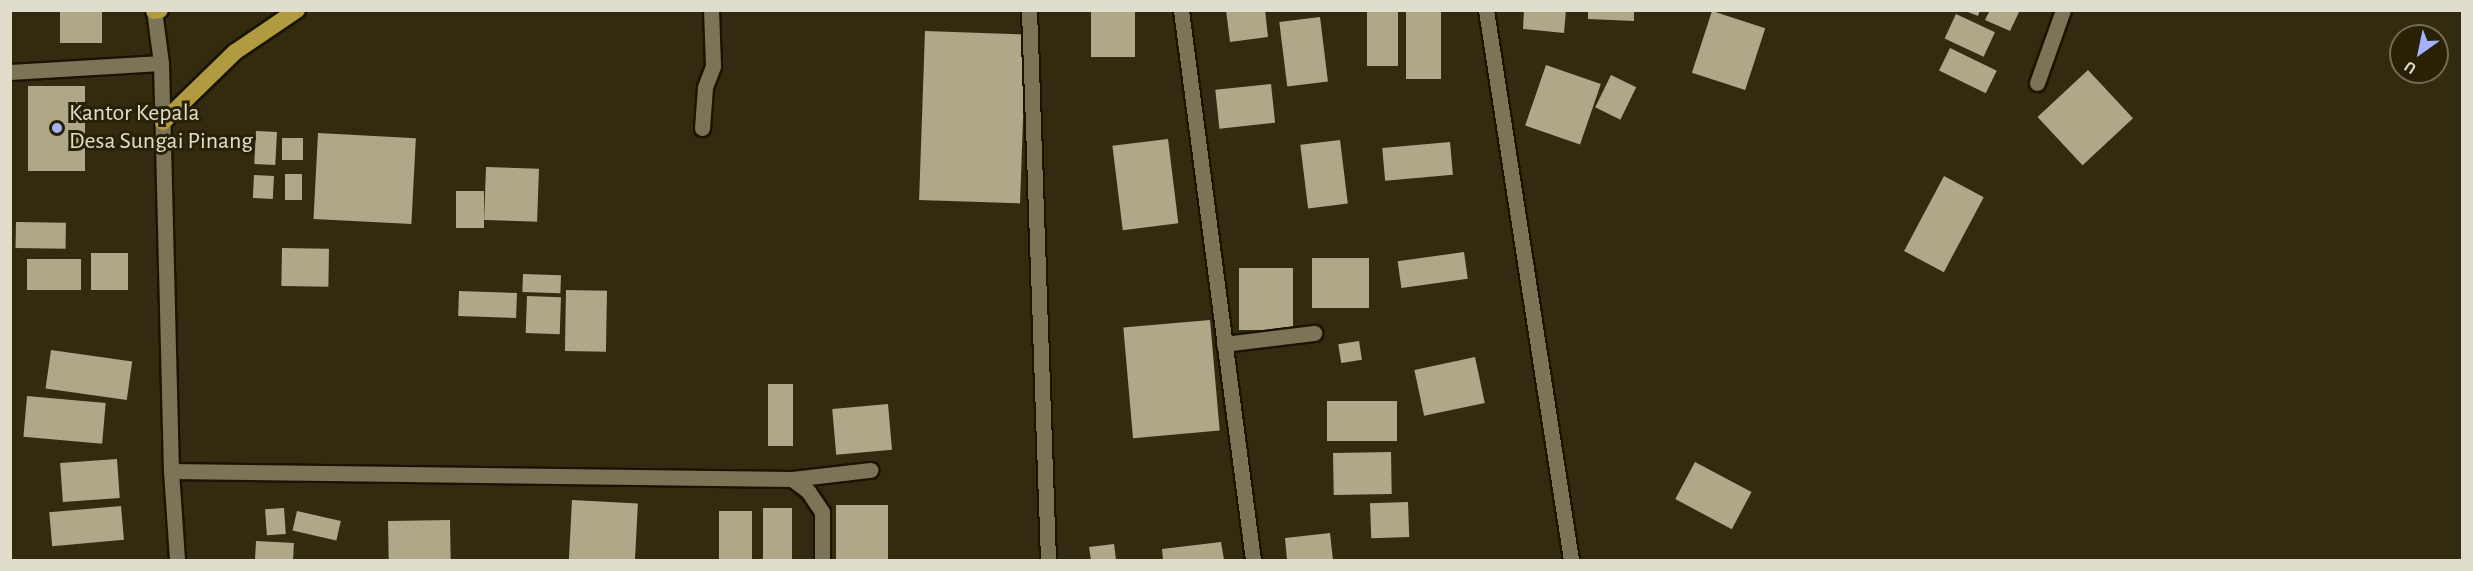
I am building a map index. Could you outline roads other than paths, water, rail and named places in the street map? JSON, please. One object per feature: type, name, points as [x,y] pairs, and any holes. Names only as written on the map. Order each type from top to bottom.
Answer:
[{"type":"highway","points":[[154,11],[160,10]]},
{"type":"highway","points":[[163,122],[235,52],[297,10]]},
{"type":"street","points":[[702,129],[705,87],[713,66],[711,10]]},
{"type":"street","points":[[1029,10],[1048,561]]},
{"type":"street","points":[[1181,10],[1253,561]]},
{"type":"street","points":[[1486,10],[1571,561]]},
{"type":"street","points":[[2037,83],[2063,10]]},
{"type":"street","points":[[154,11],[161,63],[171,471],[177,561]]},
{"type":"street","points":[[10,72],[161,63]]},
{"type":"street","points":[[1224,344],[1314,333]]},
{"type":"street","points":[[171,471],[792,479],[870,470]]},
{"type":"street","points":[[792,479],[808,491],[822,513],[822,561]]},
{"type":"place","name":"Kantor Kepala Desa Sungai Pinang","points":[[57,128]]}]
